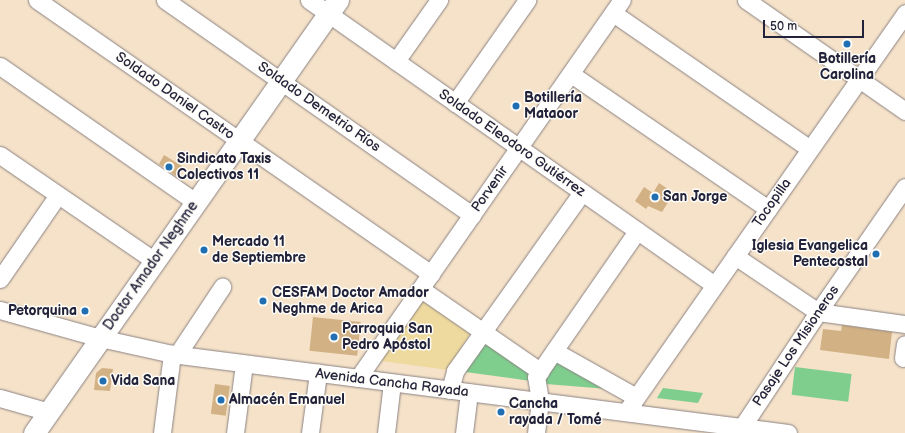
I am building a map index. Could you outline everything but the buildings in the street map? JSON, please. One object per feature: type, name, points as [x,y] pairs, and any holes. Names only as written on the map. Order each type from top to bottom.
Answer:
[{"type":"main road","name":"Doctor Amador Neghme","points":[[34,433],[333,7]]},
{"type":"street","name":"Soldado Daniel Castro","points":[[37,0],[431,274]]},
{"type":"street","name":"Soldado Demetrio Ríos","points":[[165,0],[472,215]]},
{"type":"street","name":"Soldado Eleodoro Gutiérrez","points":[[309,0],[333,7],[396,61],[715,285]]},
{"type":"street","points":[[396,61],[439,0]]},
{"type":"street","points":[[455,103],[527,0]]},
{"type":"street","points":[[746,0],[905,112]]},
{"type":"street","points":[[618,7],[810,149]]},
{"type":"street","name":"Porvenir","points":[[358,378],[618,7]]},
{"type":"street","name":"Tocopilla","points":[[626,412],[905,12]]},
{"type":"street","points":[[0,66],[196,202]]},
{"type":"street","points":[[571,74],[768,209]]},
{"type":"street","points":[[0,155],[155,261]]},
{"type":"street","name":"Pasaje Los Misioneros","points":[[742,427],[818,312],[905,187]]},
{"type":"street","points":[[450,390],[456,371],[582,192]]},
{"type":"street","points":[[0,279],[58,195]]},
{"type":"street","points":[[536,433],[540,401],[536,377],[637,231]]},
{"type":"street","points":[[735,256],[818,312],[905,324]]},
{"type":"street","points":[[162,433],[175,354],[222,287]]},
{"type":"street","points":[[421,289],[540,371]]},
{"type":"street","name":"Avenida Cancha Rayada","points":[[0,310],[100,338],[175,354],[742,427],[765,432],[788,433]]},
{"type":"street","points":[[554,351],[636,397]]},
{"type":"street","points":[[235,433],[244,364]]},
{"type":"street","points":[[310,433],[318,373]]},
{"type":"street","points":[[386,433],[392,383]]},
{"type":"street","points":[[464,433],[469,392]]},
{"type":"street","points":[[0,398],[49,412]]},
{"type":"green space","points":[[480,336],[536,371],[531,381],[458,371]]},
{"type":"green space","points":[[558,358],[608,389],[546,384],[545,378]]},
{"type":"green space","points":[[795,367],[852,374],[848,402],[792,395]]},
{"type":"green space","points":[[663,388],[703,393],[698,403],[657,398]]},
{"type":"sand","points":[[418,296],[472,330],[448,370],[374,360]]},
{"type":"place","name":"Botillería Carolina","points":[[847,44]]},
{"type":"place","name":"Botillería Mataoor","points":[[516,106]]},
{"type":"place","name":"Sindicato Taxis Colectivos 11","points":[[169,167]]},
{"type":"place","name":"San Jorge","points":[[655,197]]},
{"type":"place","name":"Mercado 11 de Septiembre","points":[[204,250]]},
{"type":"place","name":"Iglesia Evangelica Pentecostal","points":[[876,254]]},
{"type":"place","name":"CESFAM Doctor Amador Neghme de Arica","points":[[263,301]]},
{"type":"place","name":"Petorquina","points":[[85,311]]},
{"type":"place","name":"Parroquia San Pedro Apóstol","points":[[334,337]]},
{"type":"place","name":"Vida Sana","points":[[103,381]]},
{"type":"place","name":"Almacén Emanuel","points":[[221,400]]},
{"type":"place","name":"Cancha rayada / Tomé","points":[[501,412]]}]
